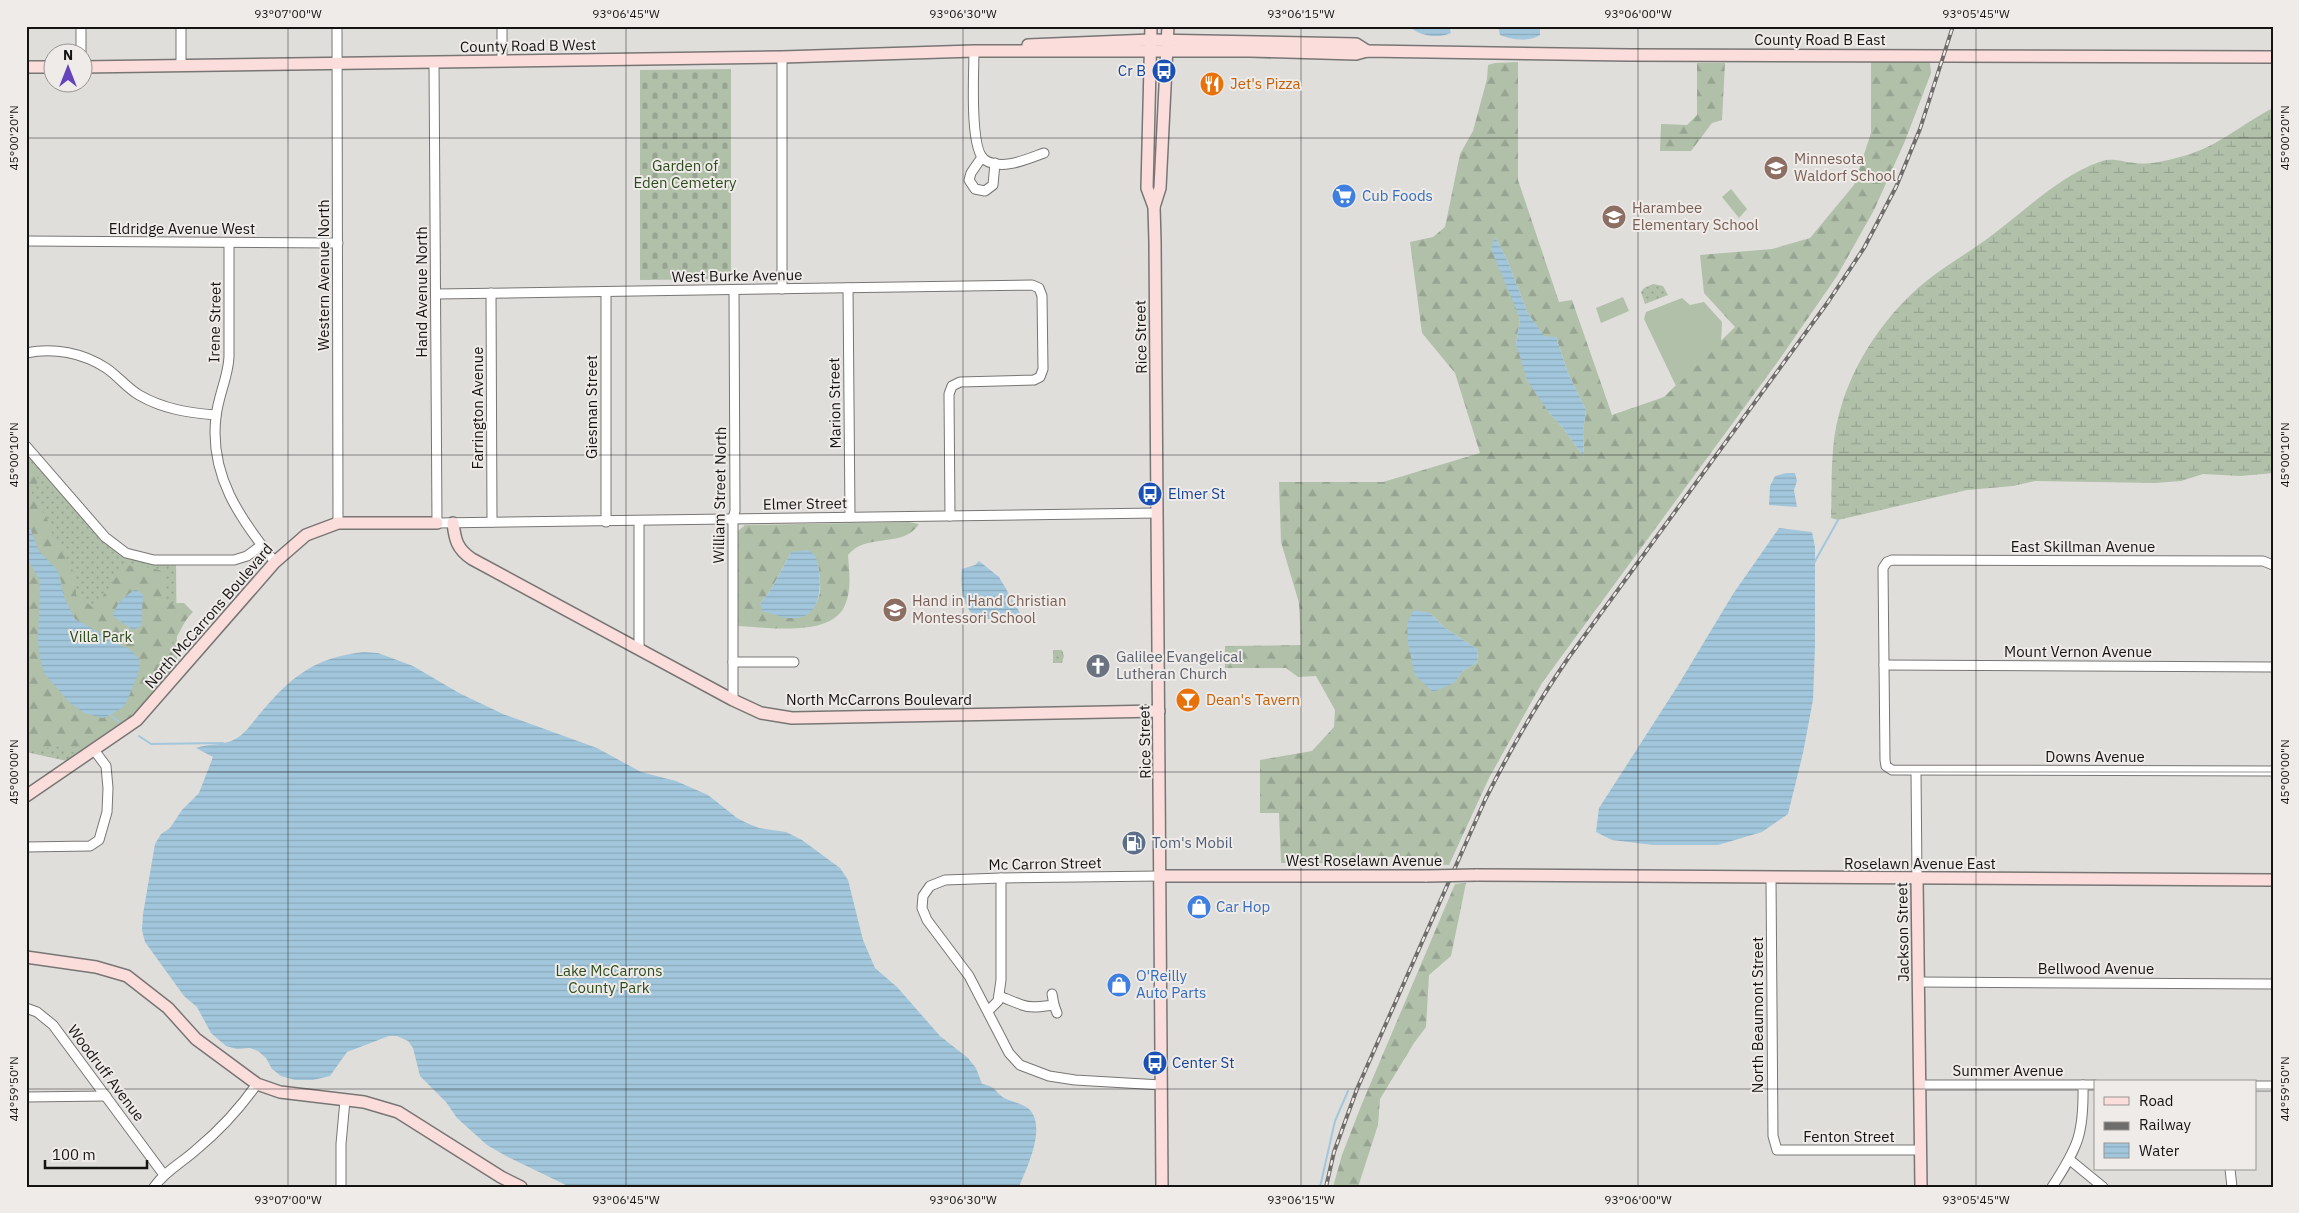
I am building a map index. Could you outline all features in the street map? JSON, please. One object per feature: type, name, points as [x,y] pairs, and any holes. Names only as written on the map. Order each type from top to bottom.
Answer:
[{"type":"street","points":[[81,26],[81,42]]},
{"type":"street","points":[[181,26],[181,66]]},
{"type":"street","name":"Western Avenue North","points":[[336,26],[338,523]]},
{"type":"street","points":[[502,26],[502,61]]},
{"type":"street","name":"Rice Street","points":[[1152,26],[1148,188],[1154,207],[1161,876],[1160,1085],[1162,1187]]},
{"type":"street","name":"Rice Street","points":[[1154,207],[1160,188],[1168,26]]},
{"type":"street","name":"County Road B West","points":[[92,67],[782,57],[974,52],[1040,43],[1168,46]]},
{"type":"street","name":"County Road B East","points":[[1168,46],[1250,51],[1356,54],[1367,51],[1629,55],[2273,57]]},
{"type":"street","points":[[974,52],[975,138],[982,157],[995,164],[1018,162],[1044,153]]},
{"type":"street","points":[[782,57],[782,289]]},
{"type":"street","name":"Hand Avenue North","points":[[434,62],[437,523]]},
{"type":"street","points":[[26,66],[42,67]]},
{"type":"street","points":[[982,157],[971,173],[969,180],[974,189],[985,190],[993,185],[995,164]]},
{"type":"street","name":"Eldridge Avenue West","points":[[26,242],[338,243]]},
{"type":"street","name":"Irene Street","points":[[229,243],[229,363],[216,415],[217,459],[225,487],[240,515],[275,562]]},
{"type":"street","name":"West Burke Avenue","points":[[436,294],[606,293],[1032,285],[1039,288],[1042,305],[1043,370],[1040,377],[1034,380],[960,382],[952,386],[949,394],[950,516]]},
{"type":"street","name":"Marion Street","points":[[848,288],[850,517]]},
{"type":"street","name":"William Street North","points":[[732,700],[733,518],[735,512],[734,290]]},
{"type":"street","name":"Farrington Avenue","points":[[491,293],[492,522]]},
{"type":"street","name":"Giesman Street","points":[[606,293],[606,522]]},
{"type":"street","points":[[26,353],[51,350],[79,355],[106,368],[131,389],[150,401],[177,410],[216,415]]},
{"type":"street","points":[[26,446],[105,537],[126,553],[154,560],[234,560],[247,556],[262,546]]},
{"type":"street","name":"Elmer Street","points":[[437,523],[1157,513]]},
{"type":"street","points":[[639,521],[639,649]]},
{"type":"street","name":"North McCarrons Boulevard","points":[[26,796],[129,727],[141,716],[275,562],[306,535],[338,523],[437,523]]},
{"type":"street","name":"North McCarrons Boulevard","points":[[453,523],[455,541],[458,548],[472,559],[732,700],[762,713],[792,718],[1159,712]]},
{"type":"street","name":"East Skillman Avenue","points":[[1884,665],[1883,568],[1887,562],[1892,560],[2263,561],[2273,565]]},
{"type":"street","points":[[733,662],[794,662]]},
{"type":"street","points":[[1884,665],[1885,764],[1892,770],[1916,770]]},
{"type":"street","name":"Mount Vernon Avenue","points":[[1884,665],[2273,667]]},
{"type":"street","points":[[26,847],[90,846],[99,840],[107,812],[108,788],[106,766],[94,750]]},
{"type":"street","name":"Downs Avenue","points":[[1916,770],[2273,770]]},
{"type":"street","name":"Jackson Street","points":[[1916,770],[1921,1187]]},
{"type":"street","name":"West Roselawn Avenue","points":[[1161,876],[1567,875]]},
{"type":"street","name":"Roselawn Avenue East","points":[[1567,875],[1771,879],[2273,880]]},
{"type":"street","name":"Mc Carron Street","points":[[988,1011],[969,976],[927,920],[922,908],[923,896],[930,886],[945,880],[1161,876]]},
{"type":"street","points":[[1001,878],[1001,980],[998,1001],[988,1011],[1009,1053],[1020,1064],[1049,1076],[1075,1080],[1160,1085]]},
{"type":"street","name":"North Beaumont Street","points":[[1771,879],[1773,1136],[1777,1150]]},
{"type":"street","points":[[26,958],[96,967],[127,976],[168,1008],[196,1039],[257,1084],[280,1092],[376,1105],[398,1112],[501,1177],[521,1187]]},
{"type":"street","name":"Bellwood Avenue","points":[[1919,982],[2273,984]]},
{"type":"street","points":[[998,996],[1013,1000],[1022,1006],[1056,1009],[1052,994]]},
{"type":"street","name":"Woodruff Avenue","points":[[26,1008],[45,1018],[53,1025],[164,1175]]},
{"type":"street","points":[[154,1187],[164,1175],[209,1139],[239,1108],[257,1084]]},
{"type":"street","name":"Summer Avenue","points":[[1920,1085],[2094,1086]]},
{"type":"street","points":[[2052,1187],[2070,1160],[2080,1138],[2083,1085]]},
{"type":"street","points":[[2256,1086],[2273,1086]]},
{"type":"street","points":[[26,1097],[106,1096]]},
{"type":"street","points":[[341,1187],[341,1144],[345,1100]]},
{"type":"street","name":"Fenton Street","points":[[1777,1150],[1920,1150]]},
{"type":"street","points":[[2070,1160],[2103,1187]]},
{"type":"street","points":[[2230,1170],[2232,1187]]},
{"type":"green space","points":[[1518,62],[1518,180],[1559,302],[1572,300],[1612,415],[1664,397],[1735,327],[1704,293],[1700,255],[1772,249],[1810,238],[1854,185],[1871,133],[1871,62],[1930,62],[1931,73],[1905,141],[1874,210],[1837,276],[1779,360],[1542,683],[1489,778],[1449,865],[1427,864],[1421,856],[1342,858],[1339,863],[1281,863],[1279,813],[1260,813],[1260,760],[1312,751],[1334,727],[1335,710],[1316,676],[1298,677],[1286,668],[1225,668],[1225,646],[1301,645],[1299,603],[1281,542],[1279,482],[1383,482],[1480,453],[1455,373],[1422,333],[1410,242],[1433,237],[1445,227],[1460,154],[1473,131],[1487,79],[1488,65]],"holes":[[[1495,237],[1508,262],[1527,312],[1544,337],[1556,337],[1568,373],[1586,410],[1583,432],[1584,457],[1563,428],[1550,414],[1516,344],[1520,318]],[[1430,613],[1445,628],[1477,649],[1478,662],[1463,671],[1453,683]]]},
{"type":"green space","points":[[1697,63],[1725,63],[1722,120],[1712,123],[1691,151],[1660,151],[1661,124],[1687,125],[1697,115]]},
{"type":"green space","name":"Garden of Eden Cemetery","points":[[731,69],[731,279],[640,280],[640,70]]},
{"type":"green space","points":[[2273,108],[2273,473],[2241,476],[2203,474],[2181,481],[2155,483],[2035,481],[2013,486],[1967,490],[1838,520],[1831,518],[1832,458],[1836,427],[1850,382],[1873,340],[1902,303],[1919,287],[1987,239],[2040,197],[2083,169],[2109,160],[2145,163],[2190,154],[2215,143]]},
{"type":"green space","points":[[1731,189],[1747,209],[1739,218],[1722,197]]},
{"type":"green space","points":[[1653,284],[1663,286],[1668,295],[1645,304],[1641,292],[1644,288]]},
{"type":"green space","points":[[1623,297],[1629,311],[1601,323],[1596,308]]},
{"type":"green space","points":[[1682,298],[1690,305],[1704,302],[1722,322],[1721,343],[1676,386],[1644,319],[1646,312]]},
{"type":"green space","name":"Villa Park","points":[[26,446],[105,537],[126,553],[176,560],[177,675],[148,709],[76,763],[26,752]]},
{"type":"green space","points":[[26,459],[38,470],[37,484],[31,494],[52,527],[52,536],[64,553],[76,577],[76,595],[94,608],[125,565],[153,568],[164,572],[167,603],[184,603],[193,612],[170,645],[175,666],[141,710],[76,753],[56,746],[42,749],[26,749],[26,556],[39,579],[39,654],[134,684],[140,670],[119,644],[83,625],[68,610],[61,580],[52,564],[38,550],[26,516]],"holes":[[[113,616],[140,617],[141,626],[133,629]]]},
{"type":"green space","points":[[909,522],[919,524],[912,532],[904,536],[864,544],[856,548],[848,555],[849,593],[845,605],[838,615],[827,622],[797,628],[737,626],[737,532],[745,525]],"holes":[[[791,552],[818,564],[820,592],[817,603],[804,615],[795,617],[777,615],[760,604],[772,588]]]},
{"type":"green space","points":[[1053,650],[1062,650],[1064,656],[1062,663],[1053,663]]},
{"type":"green space","points":[[1466,883],[1451,956],[1429,975],[1426,1027],[1380,1099],[1378,1125],[1358,1187],[1333,1187],[1342,1155],[1361,1106],[1455,884]]},
{"type":"water","points":[[1409,26],[1449,26],[1451,33],[1441,36],[1429,36]]},
{"type":"water","points":[[1498,26],[1540,26],[1540,35],[1531,39],[1509,38],[1500,35]]},
{"type":"water","points":[[1495,237],[1508,262],[1527,312],[1544,336],[1556,337],[1568,373],[1586,410],[1583,432],[1584,457],[1563,428],[1550,414],[1527,380],[1516,344],[1520,318],[1491,249]]},
{"type":"water","points":[[1795,473],[1797,481],[1794,490],[1797,507],[1769,505],[1770,486],[1775,476]]},
{"type":"water","points":[[26,516],[38,550],[58,571],[64,597],[75,619],[132,651],[140,660],[138,675],[127,702],[117,711],[103,718],[84,713],[69,702],[44,673],[39,654],[38,638],[39,579],[26,556]]},
{"type":"water","points":[[1779,528],[1812,532],[1815,547],[1813,700],[1803,753],[1788,814],[1762,832],[1718,845],[1653,845],[1612,840],[1596,832],[1599,808],[1677,687],[1733,594]]},
{"type":"water","points":[[807,550],[815,555],[820,585],[819,596],[810,613],[801,617],[786,618],[763,612],[760,604],[772,588],[791,552]]},
{"type":"water","points":[[979,561],[999,577],[1020,613],[1018,620],[1005,624],[994,619],[981,619],[970,611],[962,590],[962,569],[975,565]]},
{"type":"water","points":[[136,589],[143,595],[141,626],[133,630],[113,616],[121,601]]},
{"type":"water","points":[[1414,610],[1430,613],[1445,628],[1477,649],[1478,662],[1463,671],[1454,683],[1433,692],[1415,675],[1408,644],[1407,623]]},
{"type":"water","name":"Lake McCarrons County Park","points":[[378,653],[413,666],[459,693],[503,714],[597,748],[641,772],[676,781],[708,795],[737,818],[749,824],[759,828],[786,832],[802,840],[840,868],[848,880],[863,940],[875,968],[897,987],[940,1036],[968,1058],[976,1068],[982,1084],[993,1088],[1004,1098],[1026,1107],[1034,1117],[1036,1136],[1034,1147],[1019,1187],[570,1187],[487,1145],[457,1118],[446,1102],[420,1076],[413,1048],[408,1041],[397,1036],[389,1036],[347,1052],[330,1076],[313,1080],[295,1080],[281,1076],[272,1069],[266,1058],[258,1051],[250,1048],[237,1049],[226,1046],[211,1033],[197,1007],[184,996],[145,942],[142,930],[143,914],[155,844],[161,834],[170,828],[182,810],[199,793],[213,757],[196,748],[232,741],[241,735],[285,687],[319,663],[347,654]]},
{"type":"waterway","points":[[1814,563],[1838,520]]},
{"type":"waterway","points":[[109,714],[119,722]]},
{"type":"waterway","points":[[139,736],[151,744],[223,743]]},
{"type":"waterway","points":[[1320,1187],[1335,1121],[1348,1091]]},
{"type":"railway","points":[[1326,1187],[1334,1152],[1357,1089],[1485,800],[1504,763],[1557,674],[1828,302],[1864,248],[1896,187],[1920,129],[1953,26]]},
{"type":"place","name":"Cr B","points":[[1164,71]]},
{"type":"place","name":"Jet's Pizza","points":[[1212,84]]},
{"type":"place","name":"Minnesota Waldorf School","points":[[1776,168]]},
{"type":"place","name":"Cub Foods","points":[[1344,196]]},
{"type":"place","name":"Harambee Elementary School","points":[[1614,217]]},
{"type":"place","name":"Elmer St","points":[[1150,494]]},
{"type":"place","name":"Hand in Hand Christian Montessori School","points":[[895,610]]},
{"type":"place","name":"Galilee Evangelical Lutheran Church","points":[[1098,666]]},
{"type":"place","name":"Dean's Tavern","points":[[1188,700]]},
{"type":"place","name":"Tom's Mobil","points":[[1134,843]]},
{"type":"place","name":"Car Hop","points":[[1199,907]]},
{"type":"place","name":"O'Reilly Auto Parts","points":[[1119,985]]},
{"type":"place","name":"Center St","points":[[1155,1063]]}]
